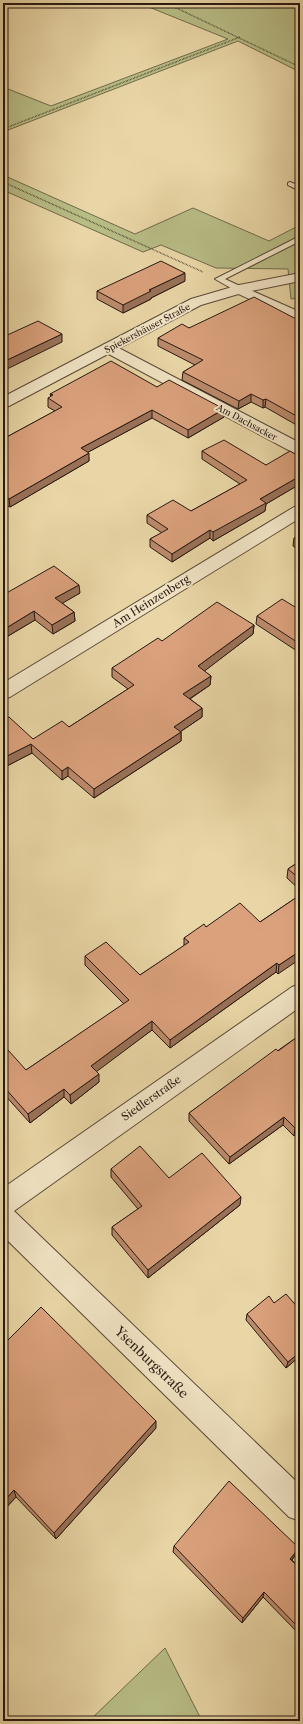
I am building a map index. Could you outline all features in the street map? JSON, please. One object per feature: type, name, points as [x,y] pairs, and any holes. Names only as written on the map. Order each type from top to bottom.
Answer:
[{"type":"street","name":"Spiekershäuser Straße","points":[[3,403],[196,302],[239,288],[300,277]]},
{"type":"street","points":[[239,288],[300,318]]},
{"type":"street","name":"Am Dachsacker","points":[[108,348],[300,450]]},
{"type":"street","name":"Am Heinzenberg","points":[[3,692],[300,511]]},
{"type":"street","name":"Siedlerstraße","points":[[3,1203],[300,994]]},
{"type":"street","name":"Ysenburgstraße","points":[[3,1218],[300,1506]]},
{"type":"lane","points":[[290,184],[300,189]]},
{"type":"lane","points":[[218,279],[300,238]]},
{"type":"lane","points":[[218,279],[239,288]]},
{"type":"path","points":[[166,3],[240,37],[300,67]]},
{"type":"path","points":[[3,129],[240,37]]},
{"type":"path","points":[[3,182],[218,279]]},
{"type":"green space","points":[[139,3],[300,3],[300,72],[238,41],[3,132],[3,87],[51,106],[228,39]]},
{"type":"green space","points":[[3,175],[135,234],[193,208],[269,241],[300,225],[300,298],[291,299],[288,269],[216,268],[161,245],[143,252],[3,190]]},
{"type":"green space","points":[[165,1648],[202,1721],[89,1721]]},
{"type":"building","points":[[161,261],[185,273],[149,290],[151,291],[123,305],[97,291]]},
{"type":"building","points":[[254,297],[300,321],[300,418],[266,399],[263,400],[251,394],[239,401],[183,372],[203,360],[158,338],[182,324],[189,328]]},
{"type":"building","points":[[38,321],[62,334],[3,362],[3,337]]},
{"type":"building","points":[[111,361],[157,387],[169,380],[224,409],[188,430],[152,410],[81,448],[89,453],[9,499],[3,495],[3,439],[62,407],[48,398],[53,395],[50,394]]},
{"type":"building","points":[[224,440],[266,465],[290,451],[300,457],[300,476],[260,499],[266,503],[213,532],[210,530],[172,554],[150,539],[168,529],[147,515],[173,500],[191,511],[247,480],[202,451]]},
{"type":"building","points":[[300,534],[300,542],[294,538]]},
{"type":"building","points":[[54,566],[79,585],[55,598],[74,612],[52,625],[34,611],[3,630],[3,595]]},
{"type":"building","points":[[282,599],[300,610],[300,644],[257,616]]},
{"type":"building","points":[[217,602],[254,625],[198,666],[211,676],[183,694],[202,708],[174,727],[181,732],[94,789],[68,767],[62,771],[31,744],[3,758],[3,720],[9,717],[33,739],[62,721],[69,727],[134,685],[112,668],[158,638],[162,641]]},
{"type":"building","points":[[300,861],[300,879],[288,869]]},
{"type":"building","points":[[300,895],[300,951],[279,965],[277,963],[170,1040],[152,1021],[91,1066],[99,1074],[70,1095],[64,1089],[28,1114],[3,1086],[3,1054],[8,1050],[26,1070],[129,1000],[85,956],[106,942],[140,975],[189,942],[184,938],[204,924],[206,927],[240,903],[260,922]]},
{"type":"building","points":[[300,1035],[300,1125],[295,1128],[284,1117],[230,1157],[189,1113],[276,1049],[278,1051]]},
{"type":"building","points":[[140,1146],[169,1178],[202,1153],[241,1197],[148,1270],[112,1227],[142,1206],[111,1169]]},
{"type":"building","points":[[286,1294],[300,1310],[300,1352],[288,1362],[247,1314],[269,1296],[274,1303]]},
{"type":"building","points":[[41,1307],[156,1421],[54,1533],[14,1490],[3,1502],[3,1345]]},
{"type":"building","points":[[229,1481],[299,1548],[290,1559],[300,1568],[300,1629],[264,1592],[243,1618],[174,1546]]}]
